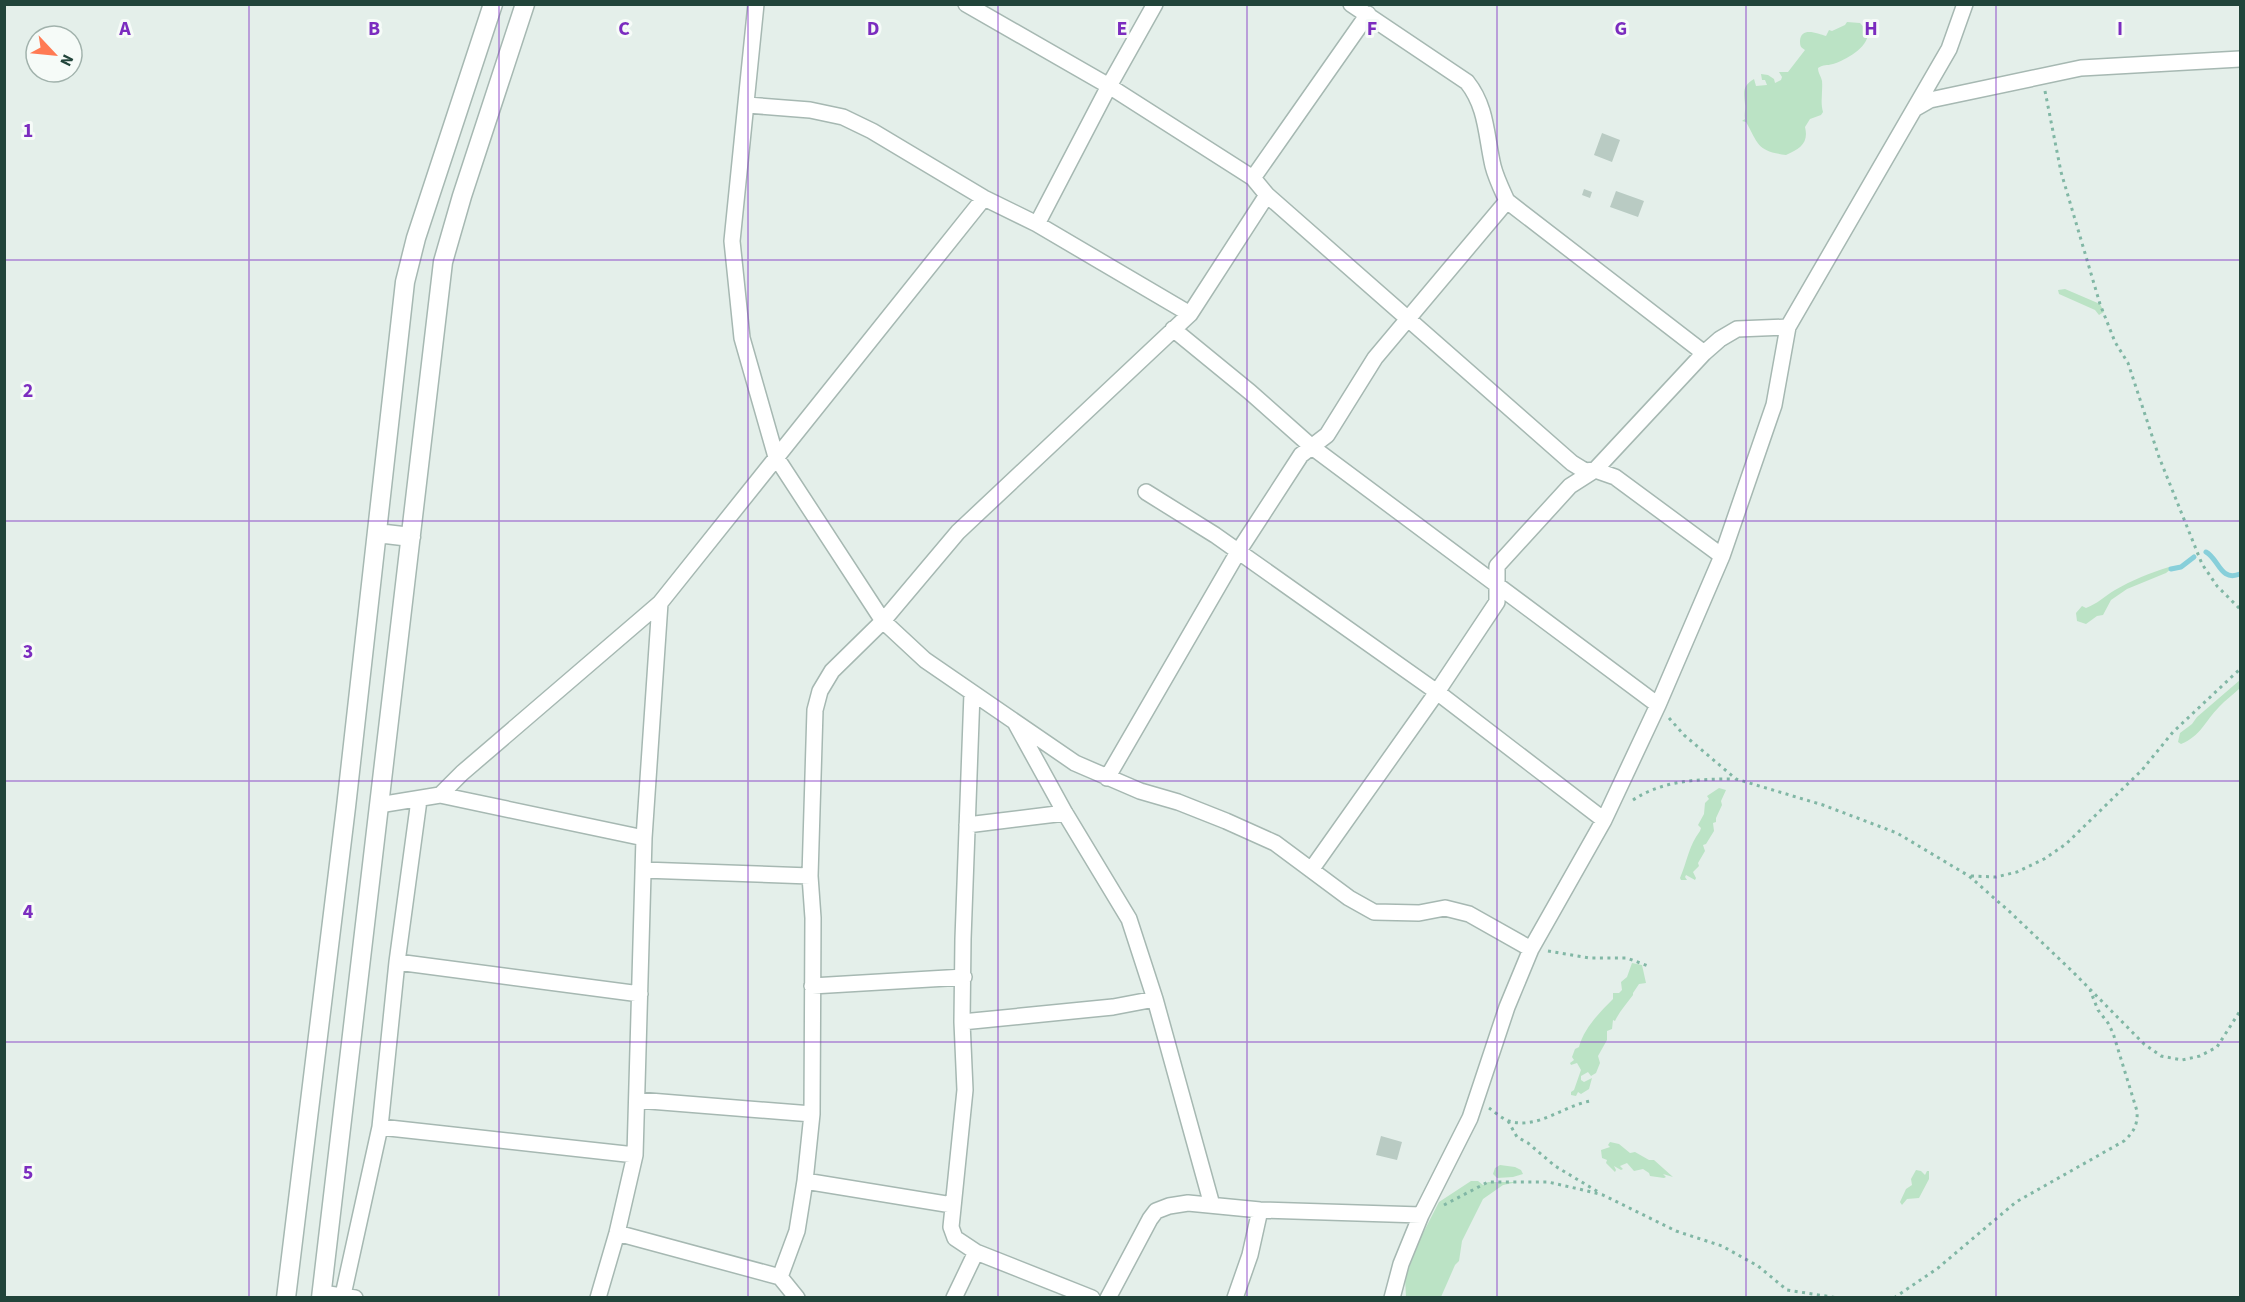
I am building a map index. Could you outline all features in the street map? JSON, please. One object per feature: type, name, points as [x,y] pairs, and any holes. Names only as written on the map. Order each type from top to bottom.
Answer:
[{"type":"street","points":[[286,1298],[378,533],[405,282],[416,238],[493,4]]},
{"type":"street","points":[[419,800],[380,1127],[349,1296],[322,1295],[442,262],[525,4]]},
{"type":"street","points":[[756,4],[732,242],[742,338],[776,458],[883,621],[925,660],[1075,763],[1140,791],[1178,802],[1275,843],[1349,898],[1374,912],[1419,913],[1445,908],[1470,914],[1531,949]]},
{"type":"street","points":[[966,4],[1109,86],[1252,178],[1267,195],[1572,463],[1585,471],[1595,470],[1615,477],[1722,556]]},
{"type":"street","points":[[1037,224],[1155,4]]},
{"type":"street","points":[[1352,4],[1467,82],[1476,93],[1482,108],[1493,167],[1507,201],[1704,352]]},
{"type":"street","points":[[1392,1298],[1401,1263],[1421,1215],[1470,1118],[1507,1007],[1531,949],[1604,820],[1658,705],[1722,556],[1774,405],[1788,327],[1949,49],[1965,4]]},
{"type":"street","points":[[1252,178],[1368,14]]},
{"type":"street","points":[[1916,108],[1930,100],[2081,68],[2241,59]]},
{"type":"street","points":[[747,105],[810,110],[843,117],[872,131],[984,198],[1037,224],[1190,314]]},
{"type":"street","points":[[780,1277],[797,1231],[812,1114],[810,876],[815,710],[820,691],[832,671],[883,621],[958,532],[1190,314],[1267,195]]},
{"type":"street","points":[[440,795],[462,773],[660,603],[984,198]]},
{"type":"street","points":[[1107,777],[1238,552],[1301,455],[1327,435],[1375,358],[1507,201]]},
{"type":"street","points":[[1311,870],[1437,692],[1497,602],[1497,566],[1570,486],[1595,470],[1704,352],[1737,329],[1788,327]]},
{"type":"street","points":[[1173,329],[1250,392],[1312,447],[1658,705]]},
{"type":"street","points":[[1146,492],[1238,552],[1437,692],[1604,820]]},
{"type":"street","points":[[378,533],[411,537]]},
{"type":"street","points":[[598,1298],[617,1233],[635,1155],[644,838],[660,603]]},
{"type":"street","points":[[972,693],[962,1022],[965,1090],[951,1227],[955,1238],[976,1252],[1092,1298]]},
{"type":"street","points":[[1014,721],[1065,813],[1129,919],[1155,999],[1212,1204]]},
{"type":"street","points":[[379,805],[440,795],[644,838]]},
{"type":"street","points":[[967,825],[1065,813]]},
{"type":"street","points":[[644,870],[810,876]]},
{"type":"street","points":[[398,962],[640,993]]},
{"type":"street","points":[[812,986],[964,976]]},
{"type":"street","points":[[962,1022],[1113,1007],[1155,999]]},
{"type":"street","points":[[637,1100],[812,1114]]},
{"type":"street","points":[[380,1127],[635,1155]]},
{"type":"street","points":[[805,1181],[952,1205]]},
{"type":"street","points":[[1107,1298],[1149,1219],[1156,1210],[1169,1206],[1188,1203],[1260,1210],[1421,1215]]},
{"type":"street","points":[[1235,1298],[1250,1254],[1260,1210]]},
{"type":"street","points":[[617,1233],[780,1277],[797,1298]]},
{"type":"street","points":[[954,1298],[976,1252]]},
{"type":"path","points":[[2042,76],[2061,172],[2099,300],[2115,342],[2128,363],[2159,457],[2202,564],[2217,586],[2241,609]]},
{"type":"path","points":[[1970,876],[1996,877],[2017,872],[2044,860],[2066,844],[2142,770],[2173,732],[2241,669]]},
{"type":"path","points":[[1658,705],[1684,735],[1736,779]]},
{"type":"path","points":[[1633,800],[1677,782],[1736,779],[1823,805],[1898,833],[1970,876],[2090,989],[2144,1044],[2162,1056],[2182,1060],[2200,1056],[2217,1047],[2241,1011]]},
{"type":"path","points":[[1531,949],[1589,958],[1627,958],[1648,966]]},
{"type":"path","points":[[1894,1298],[1938,1268],[2016,1202],[2124,1141],[2133,1133],[2138,1111],[2113,1033],[2098,1010],[2090,989]]},
{"type":"path","points":[[1477,1100],[1508,1121],[1517,1137],[1528,1143],[1544,1158],[1603,1195],[1676,1231],[1722,1246],[1758,1266],[1787,1290],[1838,1298]]},
{"type":"path","points":[[1508,1121],[1530,1123],[1561,1109],[1590,1101]]},
{"type":"path","points":[[1421,1215],[1434,1211],[1488,1182],[1548,1182],[1603,1195]]},
{"type":"green space","points":[[1847,22],[1860,23],[1868,32],[1867,38],[1861,48],[1850,56],[1818,68],[1822,81],[1823,112],[1810,119],[1805,127],[1806,137],[1802,145],[1786,155],[1764,149],[1746,122],[1742,121],[1745,119],[1744,93],[1746,87],[1754,79],[1756,86],[1767,85],[1765,80],[1762,80],[1761,74],[1768,75],[1774,79],[1775,83],[1781,80],[1779,72],[1788,72],[1805,50],[1800,43],[1803,34],[1810,32],[1826,36],[1829,30],[1832,31]]},
{"type":"green space","points":[[2065,289],[2100,304],[2104,312],[2099,315],[2095,310],[2059,294],[2058,290]]},
{"type":"green space","points":[[2169,567],[2171,569],[2166,573],[2127,589],[2111,600],[2103,615],[2097,616],[2086,624],[2077,621],[2076,613],[2082,606],[2086,608],[2128,583]]},
{"type":"green space","points":[[2240,680],[2240,688],[2221,704],[2193,737],[2181,744],[2178,742],[2180,733]]},
{"type":"green space","points":[[1719,788],[1726,790],[1716,822],[1713,823],[1714,831],[1703,845],[1705,851],[1698,863],[1699,866],[1693,872],[1696,878],[1695,880],[1686,875],[1687,880],[1681,880],[1691,848],[1701,828],[1698,825],[1704,814],[1705,803],[1709,799],[1707,796]]},
{"type":"green space","points":[[1632,963],[1642,965],[1646,983],[1639,984],[1615,1021],[1613,1020],[1612,1029],[1607,1031],[1607,1040],[1598,1056],[1600,1063],[1596,1073],[1591,1076],[1588,1072],[1581,1076],[1584,1082],[1592,1078],[1589,1089],[1581,1094],[1578,1092],[1576,1096],[1571,1095],[1581,1070],[1577,1063],[1571,1065],[1570,1063],[1574,1060],[1572,1057],[1575,1049],[1579,1047],[1593,1021],[1613,999],[1613,993],[1619,993],[1622,990],[1621,982],[1627,977]]},
{"type":"green space","points":[[1610,1142],[1619,1144],[1630,1153],[1635,1152],[1649,1160],[1654,1160],[1673,1177],[1663,1174],[1666,1177],[1650,1176],[1643,1169],[1634,1171],[1627,1163],[1620,1166],[1623,1169],[1621,1170],[1614,1166],[1615,1172],[1606,1163],[1607,1160],[1602,1158],[1601,1150],[1610,1147],[1608,1145]]},
{"type":"green space","points":[[1500,1165],[1515,1167],[1523,1174],[1497,1178],[1493,1174],[1495,1168]]},
{"type":"green space","points":[[1916,1170],[1925,1175],[1929,1171],[1929,1179],[1919,1198],[1907,1199],[1902,1205],[1900,1202],[1906,1189],[1912,1185],[1911,1179]]},
{"type":"green space","points":[[1471,1181],[1478,1181],[1483,1185],[1488,1182],[1518,1182],[1503,1185],[1483,1199],[1462,1241],[1459,1261],[1441,1297],[1406,1297],[1405,1278],[1421,1237],[1439,1202]]},
{"type":"building","points":[[1602,133],[1620,140],[1612,162],[1594,155]]},
{"type":"building","points":[[1584,189],[1592,192],[1590,198],[1582,195]]},
{"type":"building","points":[[1616,191],[1644,201],[1638,217],[1610,207]]},
{"type":"building","points":[[1381,1136],[1402,1142],[1397,1160],[1376,1155]]},
{"type":"waterway","points":[[2206,552],[2228,575],[2240,574]]},
{"type":"waterway","points":[[2171,569],[2181,567],[2194,557]]}]
